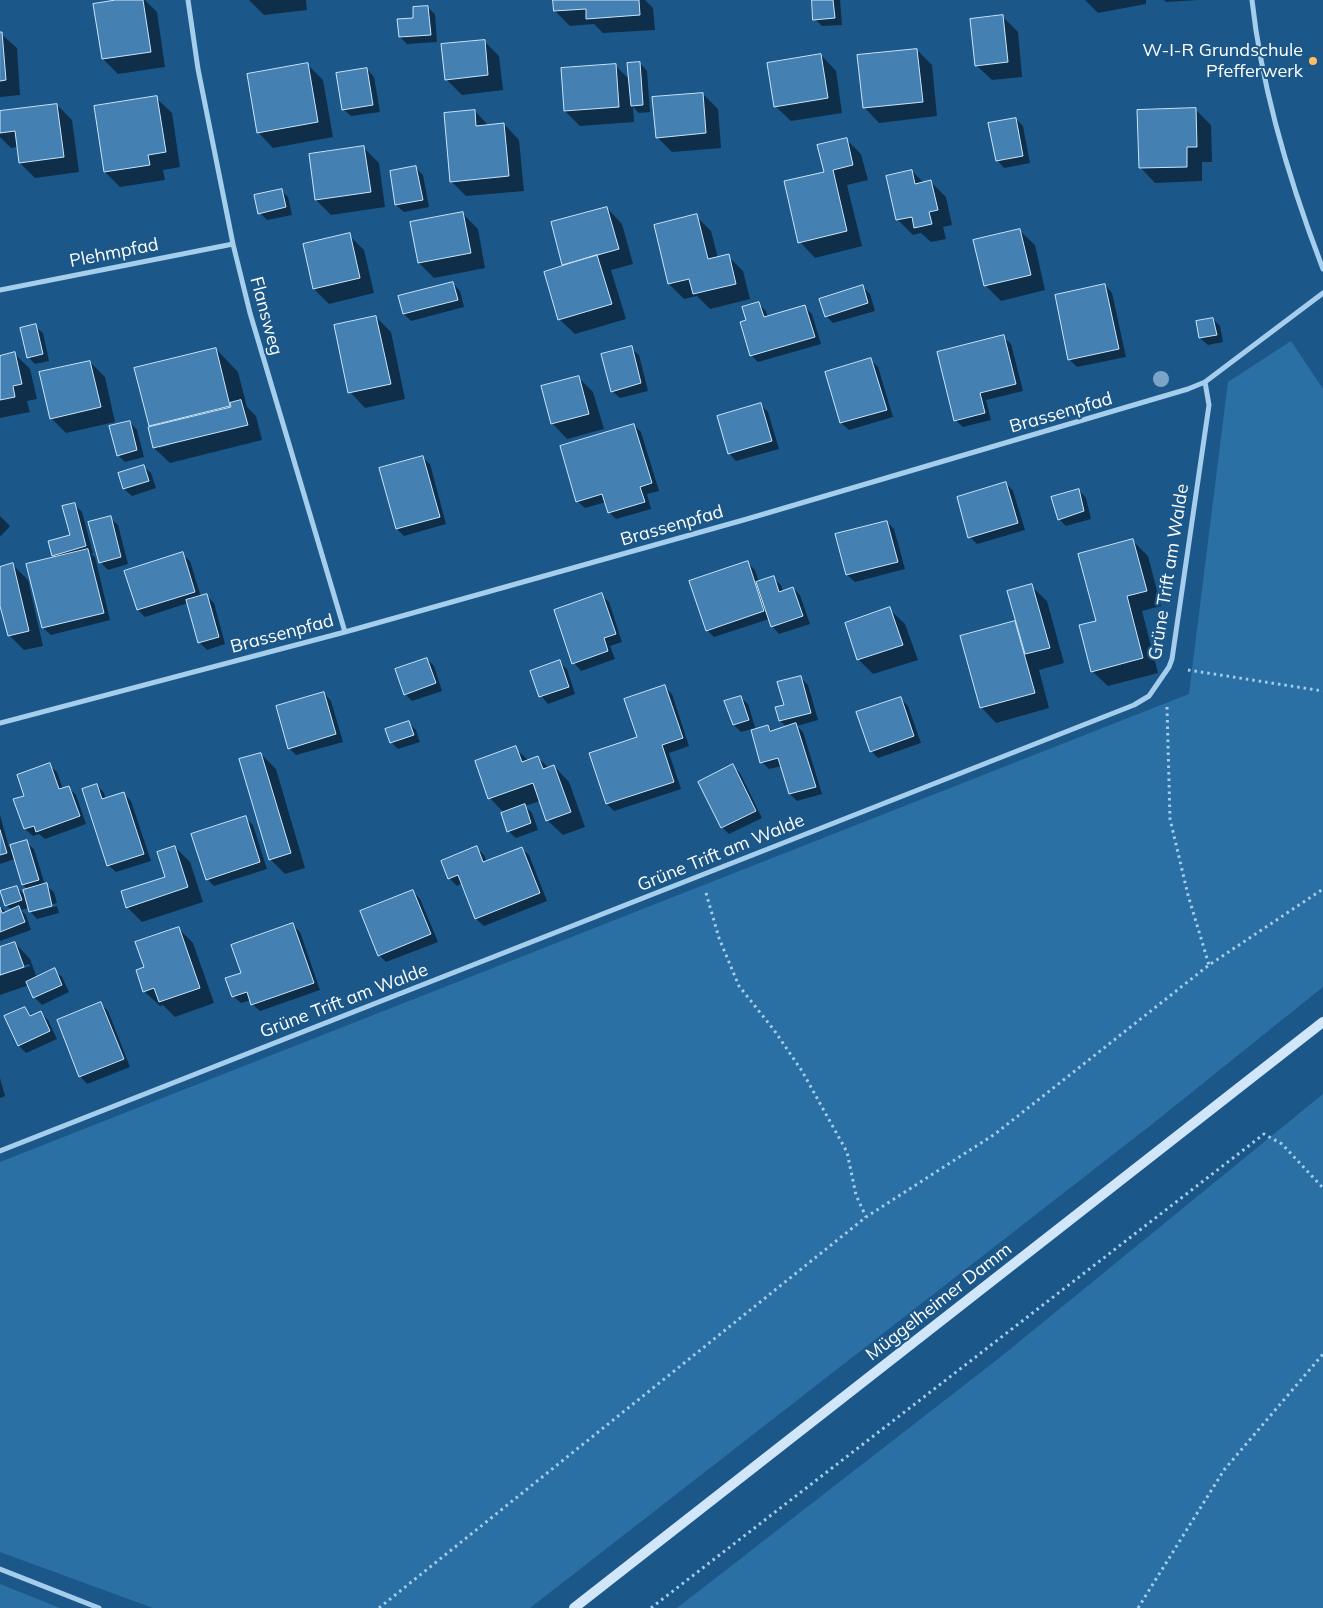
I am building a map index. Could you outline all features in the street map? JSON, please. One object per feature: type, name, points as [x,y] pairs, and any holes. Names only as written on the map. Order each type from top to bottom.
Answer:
[{"type":"main road","name":"Müggelheimer Damm","points":[[574,1608],[1323,1022]]},
{"type":"street","name":"Flansweg","points":[[188,0],[198,69],[233,244],[255,331],[345,632]]},
{"type":"street","points":[[1252,0],[1259,56],[1275,123],[1323,269]]},
{"type":"street","name":"Plehmpfad","points":[[0,290],[233,244]]},
{"type":"street","name":"Brassenpfad","points":[[0,723],[345,632],[739,521],[1165,396],[1205,382],[1323,293]]},
{"type":"street","name":"Grüne Trift am Walde","points":[[0,1151],[701,876],[1134,704],[1149,696],[1169,667],[1172,659],[1209,405],[1205,382]]},
{"type":"street","points":[[0,1569],[99,1608]]},
{"type":"path","points":[[1169,667],[1323,691]]},
{"type":"path","points":[[1167,704],[1170,819],[1188,895],[1209,965]]},
{"type":"path","points":[[701,876],[719,938],[739,986],[774,1030],[802,1071],[847,1152],[856,1194],[866,1218]]},
{"type":"path","points":[[378,1608],[866,1218],[994,1134],[1209,965],[1323,889]]},
{"type":"path","points":[[650,1608],[1264,1134],[1282,1144],[1323,1188]]},
{"type":"path","points":[[1138,1608],[1224,1470],[1323,1354]]},
{"type":"shaded area","points":[[1291,341],[1323,389],[1323,987],[1151,1125],[530,1608],[153,1608],[0,1552],[0,1162],[1189,694],[1228,382]]},
{"type":"shaded area","points":[[1323,1094],[1323,1608],[677,1608],[998,1359]]},
{"type":"shaded area","points":[[0,1584],[60,1608],[0,1608]]},
{"type":"building","points":[[116,0],[143,0],[151,52],[102,59],[93,4]]},
{"type":"building","points":[[553,0],[639,0],[640,15],[586,19],[586,9],[554,11]]},
{"type":"building","points":[[812,0],[833,0],[835,18],[813,20]]},
{"type":"building","points":[[428,6],[431,35],[399,37],[397,19],[413,18],[413,7]]},
{"type":"building","points":[[1003,15],[1008,62],[975,66],[970,19]]},
{"type":"building","points":[[0,32],[2,32],[6,80],[0,81]]},
{"type":"building","points":[[485,40],[488,75],[445,80],[441,44]]},
{"type":"building","points":[[917,49],[923,102],[863,108],[857,55]]},
{"type":"building","points":[[821,54],[828,98],[774,107],[767,63]]},
{"type":"building","points":[[640,62],[643,105],[631,106],[627,63]]},
{"type":"building","points":[[308,63],[318,122],[257,133],[247,74]]},
{"type":"building","points":[[616,64],[619,107],[564,111],[561,68]]},
{"type":"building","points":[[367,68],[373,105],[342,110],[336,73]]},
{"type":"building","points":[[703,93],[706,133],[656,138],[652,97]]},
{"type":"building","points":[[157,96],[166,152],[148,155],[150,165],[104,172],[94,106]]},
{"type":"building","points":[[57,104],[64,157],[19,163],[15,131],[0,133],[0,111]]},
{"type":"building","points":[[1196,108],[1197,147],[1187,147],[1187,167],[1139,168],[1137,110]]},
{"type":"building","points":[[475,110],[476,126],[504,123],[509,176],[450,182],[444,113]]},
{"type":"building","points":[[1016,118],[1023,156],[996,161],[988,123]]},
{"type":"building","points":[[847,138],[853,165],[833,170],[847,231],[798,243],[784,181],[824,172],[817,145]]},
{"type":"building","points":[[364,146],[371,192],[315,200],[309,154]]},
{"type":"building","points":[[416,166],[423,200],[395,205],[390,171]]},
{"type":"building","points":[[912,170],[915,184],[931,180],[938,210],[929,212],[932,224],[914,228],[912,217],[896,220],[886,176]]},
{"type":"building","points":[[282,189],[286,207],[258,214],[254,195]]},
{"type":"building","points":[[607,207],[619,249],[562,265],[551,222]]},
{"type":"building","points":[[463,212],[471,253],[418,263],[410,222]]},
{"type":"building","points":[[697,214],[708,259],[729,254],[736,284],[693,294],[689,279],[668,284],[654,225]]},
{"type":"building","points":[[1020,229],[1031,275],[984,286],[973,240]]},
{"type":"building","points":[[350,233],[360,278],[313,289],[303,244]]},
{"type":"building","points":[[597,255],[612,304],[558,320],[544,272]]},
{"type":"building","points":[[453,282],[458,300],[403,314],[398,296]]},
{"type":"building","points":[[1105,284],[1119,349],[1068,360],[1055,295]]},
{"type":"building","points":[[863,285],[868,303],[825,317],[819,299]]},
{"type":"building","points":[[759,302],[764,317],[805,305],[815,337],[750,356],[740,322],[746,320],[742,307]]},
{"type":"building","points":[[376,316],[391,384],[348,393],[334,325]]},
{"type":"building","points":[[1213,318],[1217,335],[1199,338],[1196,321]]},
{"type":"building","points":[[36,324],[43,354],[27,358],[20,328]]},
{"type":"building","points":[[1004,335],[1016,384],[980,393],[985,413],[954,421],[937,352]]},
{"type":"building","points":[[632,346],[641,383],[611,392],[601,354]]},
{"type":"building","points":[[216,348],[230,406],[149,426],[134,368]]},
{"type":"building","points":[[15,352],[22,384],[13,386],[15,397],[0,400],[0,356]]},
{"type":"building","points":[[871,358],[887,410],[840,423],[825,372]]},
{"type":"building","points":[[90,361],[101,407],[50,419],[39,372]]},
{"type":"building","points":[[579,376],[589,414],[551,424],[541,386]]},
{"type":"building","points":[[241,400],[248,425],[153,448],[148,427],[231,407],[230,403]]},
{"type":"building","points":[[761,403],[772,441],[728,454],[717,416]]},
{"type":"building","points":[[130,421],[137,450],[117,456],[109,426]]},
{"type":"building","points":[[634,424],[652,483],[640,487],[645,502],[608,513],[602,494],[576,502],[560,446]]},
{"type":"building","points":[[423,456],[440,517],[396,529],[379,468]]},
{"type":"building","points":[[144,465],[149,481],[123,489],[118,473]]},
{"type":"building","points":[[1006,482],[1018,523],[968,538],[957,497]]},
{"type":"building","points":[[1079,489],[1084,511],[1058,520],[1051,497]]},
{"type":"building","points":[[75,503],[86,546],[52,556],[48,541],[70,535],[62,506]]},
{"type":"building","points":[[111,516],[121,557],[99,563],[88,522]]},
{"type":"building","points":[[887,521],[898,562],[846,575],[835,534]]},
{"type":"building","points":[[1133,539],[1147,591],[1127,596],[1143,658],[1091,672],[1079,625],[1096,621],[1078,554]]},
{"type":"building","points":[[88,549],[104,613],[42,628],[26,564]]},
{"type":"building","points":[[183,552],[195,592],[137,610],[124,571]]},
{"type":"building","points":[[748,561],[764,611],[706,631],[689,581]]},
{"type":"building","points":[[13,563],[29,631],[8,636],[0,606],[0,567]]},
{"type":"building","points":[[774,576],[779,592],[793,587],[803,616],[771,627],[756,582]]},
{"type":"building","points":[[1032,584],[1050,648],[1025,654],[1007,591]]},
{"type":"building","points":[[602,593],[616,634],[604,638],[608,651],[572,664],[554,610]]},
{"type":"building","points":[[207,594],[219,637],[198,643],[186,600]]},
{"type":"building","points":[[890,607],[903,645],[857,660],[845,623]]},
{"type":"building","points":[[1015,621],[1035,693],[980,708],[960,636]]},
{"type":"building","points":[[427,658],[436,683],[404,695],[395,669]]},
{"type":"building","points":[[560,660],[569,687],[539,697],[530,671]]},
{"type":"building","points":[[801,676],[811,713],[779,721],[775,707],[784,705],[777,682]]},
{"type":"building","points":[[665,685],[683,738],[662,745],[674,782],[606,804],[589,753],[637,737],[624,699]]},
{"type":"building","points":[[324,692],[336,734],[288,749],[276,706]]},
{"type":"building","points":[[741,696],[749,720],[733,725],[724,701]]},
{"type":"building","points":[[901,697],[914,736],[870,752],[856,712]]},
{"type":"building","points":[[409,721],[414,735],[390,743],[385,729]]},
{"type":"building","points":[[796,723],[816,787],[789,794],[778,758],[760,763],[751,730],[768,725],[770,731]]},
{"type":"building","points":[[516,746],[522,762],[538,756],[543,769],[554,765],[571,812],[546,821],[533,783],[488,799],[475,761]]},
{"type":"building","points":[[261,753],[291,853],[269,860],[239,759]]},
{"type":"building","points":[[50,763],[59,789],[69,786],[80,816],[36,832],[34,826],[24,829],[13,799],[24,796],[17,775]]},
{"type":"building","points":[[733,764],[756,811],[721,828],[698,782]]},
{"type":"building","points":[[97,784],[102,799],[124,792],[144,854],[107,866],[82,789]]},
{"type":"building","points":[[525,804],[531,823],[507,832],[501,813]]},
{"type":"building","points":[[246,816],[260,862],[206,880],[191,834]]},
{"type":"building","points":[[0,830],[7,853],[0,855]]},
{"type":"building","points":[[27,840],[39,880],[22,885],[10,845]]},
{"type":"building","points":[[175,846],[188,887],[126,908],[121,891],[165,877],[157,852]]},
{"type":"building","points":[[477,846],[483,862],[522,847],[540,893],[475,919],[458,875],[448,879],[441,861]]},
{"type":"building","points":[[47,883],[52,906],[29,912],[23,890]]},
{"type":"building","points":[[17,886],[22,900],[5,906],[0,891]]},
{"type":"building","points":[[413,890],[431,934],[378,956],[360,911]]},
{"type":"building","points":[[19,906],[25,922],[0,932],[0,907],[2,913]]},
{"type":"building","points":[[293,923],[314,983],[251,1005],[247,992],[232,997],[225,978],[241,973],[231,945]]},
{"type":"building","points":[[179,927],[200,988],[159,1002],[154,988],[143,992],[136,970],[144,967],[135,942]]},
{"type":"building","points":[[15,942],[24,967],[0,975],[0,947]]},
{"type":"building","points":[[55,968],[62,985],[33,998],[26,982]]},
{"type":"building","points":[[101,1002],[124,1059],[79,1077],[57,1020]]},
{"type":"building","points":[[25,1007],[30,1016],[41,1011],[50,1031],[18,1046],[4,1016]]},
{"type":"place","name":"W-I-R Grundschule Pfefferwerk","points":[[1313,61]]}]
